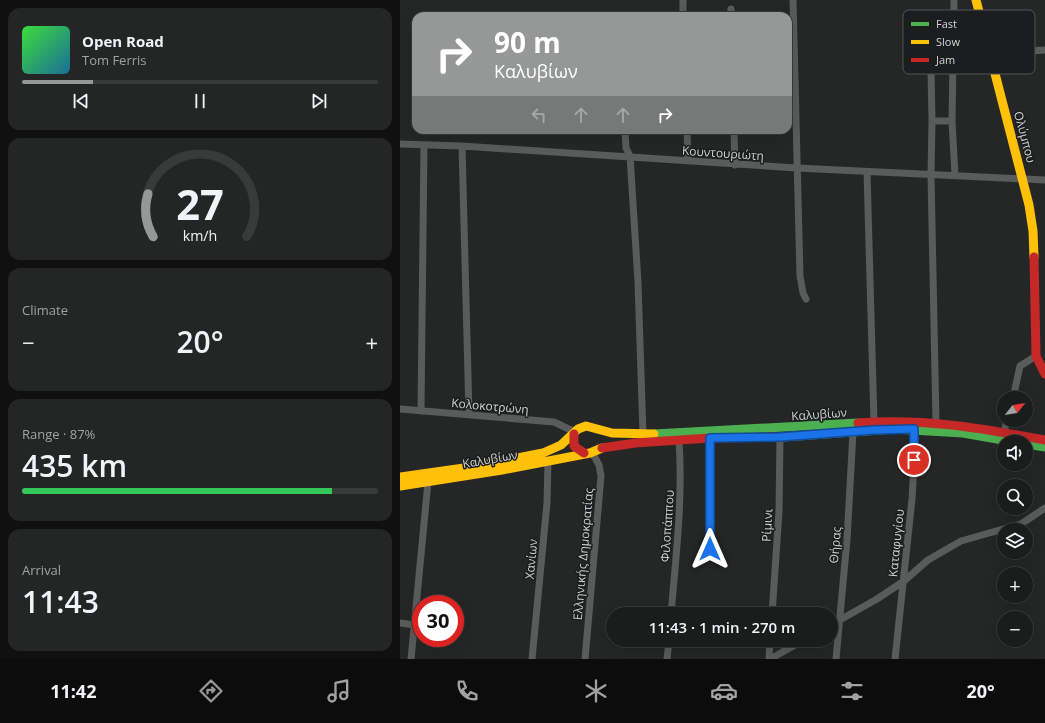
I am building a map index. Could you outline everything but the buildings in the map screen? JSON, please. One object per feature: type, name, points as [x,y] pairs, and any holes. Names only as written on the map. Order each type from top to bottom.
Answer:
[{"type":"main road","name":"Ολύμπου","points":[[976,0],[979,10]]},
{"type":"main road","name":"Ολύμπου","points":[[995,74],[1023,179],[1033,231],[1036,356]]},
{"type":"main road","points":[[1036,356],[1045,374]]},
{"type":"main road","name":"Καλυβίων","points":[[400,477],[472,467],[543,453],[561,445],[582,427],[594,428],[618,434],[643,436],[703,431],[816,427],[874,422],[936,422],[1004,432],[1045,440]]},
{"type":"main road","points":[[574,433],[574,446],[590,452],[600,440],[594,428]]},
{"type":"main road","name":"Καλυβίων","points":[[400,486],[548,461],[590,452],[609,446],[679,440],[780,437],[914,429],[963,433],[997,439]]},
{"type":"main road","points":[[1033,445],[1045,447]]},
{"type":"street","points":[[683,0],[683,12]]},
{"type":"street","points":[[792,0],[800,276],[803,293],[806,299]]},
{"type":"street","points":[[954,0],[954,10]]},
{"type":"street","points":[[1035,51],[1045,50]]},
{"type":"street","points":[[931,74],[936,422]]},
{"type":"street","points":[[953,74],[952,121],[955,175]]},
{"type":"street","points":[[932,120],[952,121]]},
{"type":"street","points":[[625,134],[626,148],[630,156],[638,282],[643,436]]},
{"type":"street","points":[[687,134],[688,161]]},
{"type":"street","points":[[734,134],[735,165]]},
{"type":"street","name":"Κουντουριώτη","points":[[400,144],[462,146],[630,156],[735,165],[1045,180]]},
{"type":"street","points":[[421,412],[424,145]]},
{"type":"street","points":[[462,146],[469,415]]},
{"type":"street","points":[[867,172],[874,422]]},
{"type":"street","points":[[1015,391],[1020,366],[1036,356]]},
{"type":"street","name":"Κολοκοτρώνη","points":[[400,409],[421,412],[554,422],[574,433]]},
{"type":"street","points":[[1004,432],[1005,427]]},
{"type":"street","name":"Καταφυγίου","points":[[895,659],[912,499],[915,447],[914,429]]},
{"type":"street","name":"Θήρας","points":[[836,659],[848,532],[852,432]]},
{"type":"street","name":"Ρίμινι","points":[[772,607],[779,512],[780,437]]},
{"type":"street","points":[[710,438],[710,549]]},
{"type":"street","name":"Φιλοπάππου","points":[[672,607],[681,475],[679,440]]},
{"type":"street","name":"Ελληνικής Δημοκρατίας","points":[[585,659],[601,476],[599,465],[590,452]]},
{"type":"street","name":"Χανίων","points":[[532,659],[546,510],[548,461]]},
{"type":"street","points":[[418,595],[428,482]]},
{"type":"street","points":[[839,621],[904,581],[928,560],[961,541],[1021,524],[1045,508]]},
{"type":"street","points":[[400,623],[412,625]]},
{"type":"street","points":[[411,659],[412,647]]},
{"type":"street","points":[[667,659],[668,647]]},
{"type":"street","points":[[769,659],[770,647]]},
{"type":"street","points":[[769,659],[791,647]]},
{"type":"traffic: fast","points":[[654,434],[858,423]]},
{"type":"traffic: fast","points":[[784,437],[894,429],[963,433],[997,439]]},
{"type":"traffic: fast","points":[[1033,445],[1045,447]]},
{"type":"traffic: slow","points":[[976,0],[979,10]]},
{"type":"traffic: slow","points":[[995,74],[1029,205],[1033,231],[1034,257]]},
{"type":"traffic: slow","points":[[400,477],[471,467],[543,453],[561,445],[578,429],[586,426],[612,433],[654,434]]},
{"type":"traffic: slow","points":[[400,486],[502,470],[590,453],[602,448]]},
{"type":"traffic: jam","points":[[1034,257],[1036,356],[1045,374]]},
{"type":"traffic: jam","points":[[858,423],[906,422],[952,425],[1045,440]]},
{"type":"traffic: jam","points":[[574,434],[574,446],[584,453]]},
{"type":"traffic: jam","points":[[602,448],[635,443],[710,438],[784,437]]},
{"type":"route","points":[[710,549],[710,438],[762,438],[874,430],[914,429],[914,460]]}]
